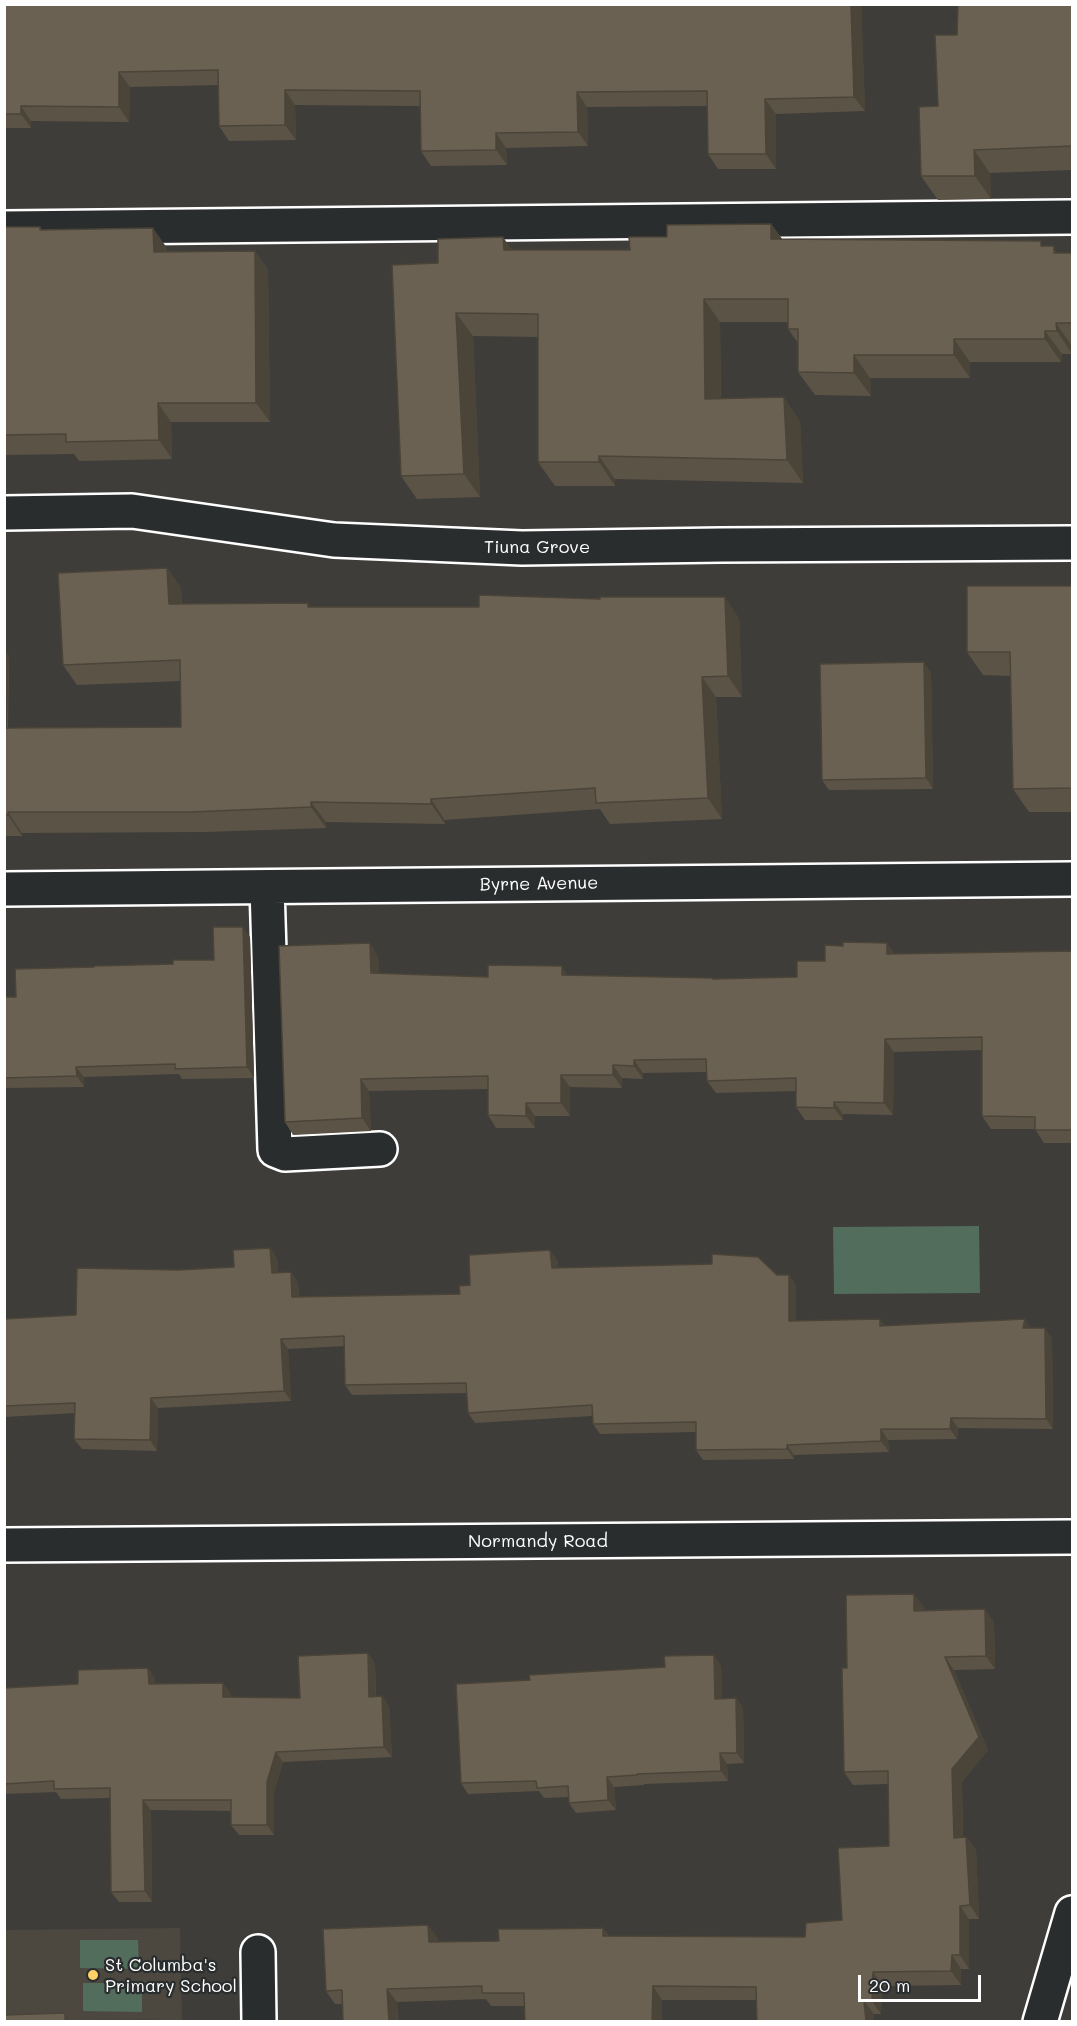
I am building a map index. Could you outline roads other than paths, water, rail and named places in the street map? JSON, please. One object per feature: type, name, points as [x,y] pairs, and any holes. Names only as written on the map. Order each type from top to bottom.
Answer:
[{"type":"street","points":[[4,228],[1072,217]]},
{"type":"street","name":"Tiuna Grove","points":[[4,513],[132,511],[334,540],[522,548],[1072,543]]},
{"type":"street","name":"Byrne Avenue","points":[[4,889],[1072,879]]},
{"type":"street","points":[[267,887],[275,1150],[285,1154],[381,1149]]},
{"type":"street","name":"Normandy Road","points":[[4,1545],[1072,1537]]},
{"type":"street","points":[[1040,2022],[1072,1913]]},
{"type":"street","points":[[258,1952],[259,2022]]},
{"type":"place","name":"St Columba's Primary School","points":[[93,1975]]}]
